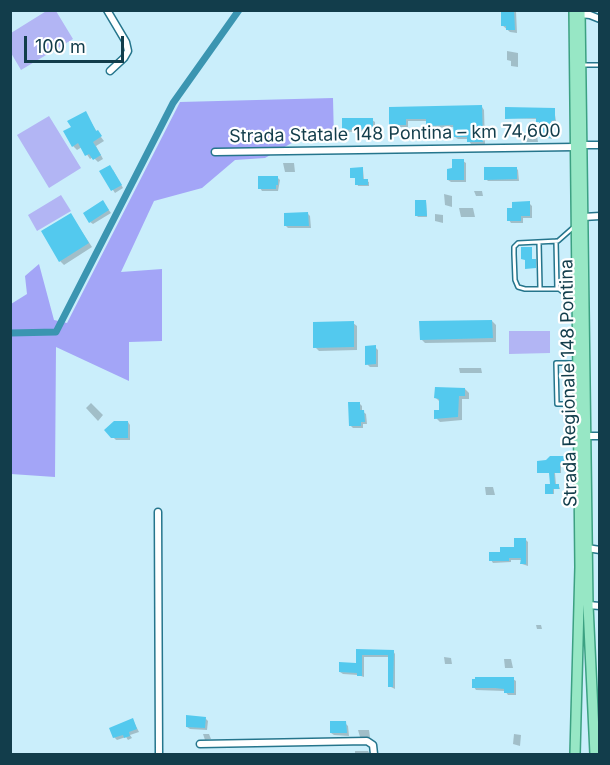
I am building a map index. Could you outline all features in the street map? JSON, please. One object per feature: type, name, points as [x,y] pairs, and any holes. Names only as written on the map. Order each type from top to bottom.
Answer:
[{"type":"main road","name":"Strada Regionale 148 Pontina","points":[[575,754],[580,567],[576,225],[581,65],[578,12]]},
{"type":"main road","name":"Strada Regionale 148 Pontina","points":[[578,12],[588,605],[597,735],[595,754]]},
{"type":"street","points":[[107,10],[126,42],[128,51],[110,71]]},
{"type":"street","points":[[578,12],[600,19]]},
{"type":"street","name":"Strada Statale 148 Pontina – km 74,600","points":[[215,152],[600,145]]},
{"type":"street","points":[[583,216],[600,216]]},
{"type":"street","points":[[586,436],[600,436]]},
{"type":"street","points":[[158,512],[159,754]]},
{"type":"street","points":[[587,548],[600,550]]},
{"type":"street","points":[[588,605],[600,606]]},
{"type":"street","points":[[200,744],[367,741],[373,745],[374,754]]},
{"type":"lane","points":[[581,65],[600,65]]},
{"type":"lane","points":[[576,225],[562,239],[556,241],[518,243],[514,247],[514,254],[517,285],[523,289],[557,289],[578,305]]},
{"type":"lane","points":[[556,241],[557,289]]},
{"type":"lane","points":[[539,242],[540,289]]},
{"type":"lane","points":[[578,363],[556,363],[557,404],[578,404]]},
{"type":"shaded area","points":[[48,10],[56,11],[73,39],[21,70],[11,53],[11,33]]},
{"type":"shaded area","points":[[333,98],[334,140],[297,140],[265,158],[235,160],[202,188],[154,201],[121,272],[162,269],[162,341],[129,342],[129,381],[56,347],[55,477],[11,474],[11,304],[27,294],[25,276],[39,264],[54,320],[67,323],[180,102]]},
{"type":"shaded area","points":[[49,116],[81,168],[49,188],[17,135]]},
{"type":"shaded area","points":[[61,195],[71,211],[37,231],[28,215]]},
{"type":"shaded area","points":[[509,331],[550,331],[550,353],[509,354]]},
{"type":"building","points":[[501,10],[514,10],[515,30],[506,30],[506,26],[501,26]]},
{"type":"building","points":[[482,105],[483,142],[467,142],[467,137],[454,137],[453,125],[426,126],[426,119],[406,119],[406,125],[389,125],[389,107]]},
{"type":"building","points":[[505,107],[555,108],[555,120],[551,121],[551,138],[539,138],[539,122],[536,122],[536,118],[505,119]]},
{"type":"building","points":[[86,111],[96,131],[98,130],[102,136],[93,142],[101,155],[93,160],[89,154],[85,156],[78,143],[72,147],[63,131],[71,127],[67,121]]},
{"type":"building","points":[[342,118],[373,118],[373,129],[342,130]]},
{"type":"building","points":[[452,159],[464,159],[464,180],[447,180],[447,169],[452,168]]},
{"type":"building","points":[[110,165],[122,185],[111,191],[99,171]]},
{"type":"building","points":[[363,167],[363,179],[368,179],[368,185],[355,185],[355,178],[350,178],[350,168]]},
{"type":"building","points":[[484,167],[517,167],[517,179],[484,180]]},
{"type":"building","points":[[258,176],[278,176],[276,189],[258,189]]},
{"type":"building","points":[[103,200],[109,210],[89,223],[83,213]]},
{"type":"building","points":[[415,200],[426,200],[427,216],[415,216]]},
{"type":"building","points":[[530,201],[530,216],[521,216],[521,221],[507,221],[507,208],[512,208],[512,202]]},
{"type":"building","points":[[308,212],[309,226],[284,226],[284,213]]},
{"type":"building","points":[[71,213],[89,243],[59,262],[41,231]]},
{"type":"building","points":[[521,247],[532,247],[532,259],[536,259],[536,268],[525,269],[525,260],[521,259]]},
{"type":"building","points":[[492,320],[493,338],[420,340],[419,321]]},
{"type":"building","points":[[354,321],[354,347],[313,348],[313,322]]},
{"type":"building","points":[[376,345],[376,364],[365,365],[365,346]]},
{"type":"building","points":[[435,387],[465,388],[465,396],[459,396],[458,417],[434,419],[434,410],[439,410],[439,399],[434,398]]},
{"type":"building","points":[[348,402],[360,402],[360,410],[364,410],[365,422],[361,422],[361,426],[349,426]]},
{"type":"building","points":[[114,421],[128,421],[128,438],[111,438],[104,430]]},
{"type":"building","points":[[550,456],[567,456],[567,463],[560,463],[560,473],[554,473],[555,484],[559,484],[559,489],[553,489],[553,494],[545,494],[545,484],[550,484],[549,473],[537,473],[537,461],[546,460]]},
{"type":"building","points":[[514,538],[526,538],[526,564],[520,564],[521,558],[509,558],[509,561],[489,561],[489,552],[500,552],[500,547],[514,547]]},
{"type":"building","points":[[356,649],[394,650],[393,687],[388,687],[388,655],[362,655],[362,676],[357,676],[357,673],[339,672],[339,662],[356,663]]},
{"type":"building","points":[[475,677],[514,677],[514,693],[504,693],[504,689],[472,688],[472,679]]},
{"type":"building","points":[[186,715],[206,717],[205,728],[186,727]]},
{"type":"building","points":[[133,718],[137,729],[129,732],[130,736],[124,738],[123,735],[113,738],[109,728]]},
{"type":"building","points":[[330,721],[346,721],[347,733],[330,733]]},
{"type":"waterway","points":[[10,333],[56,332],[173,103],[239,10]]}]
